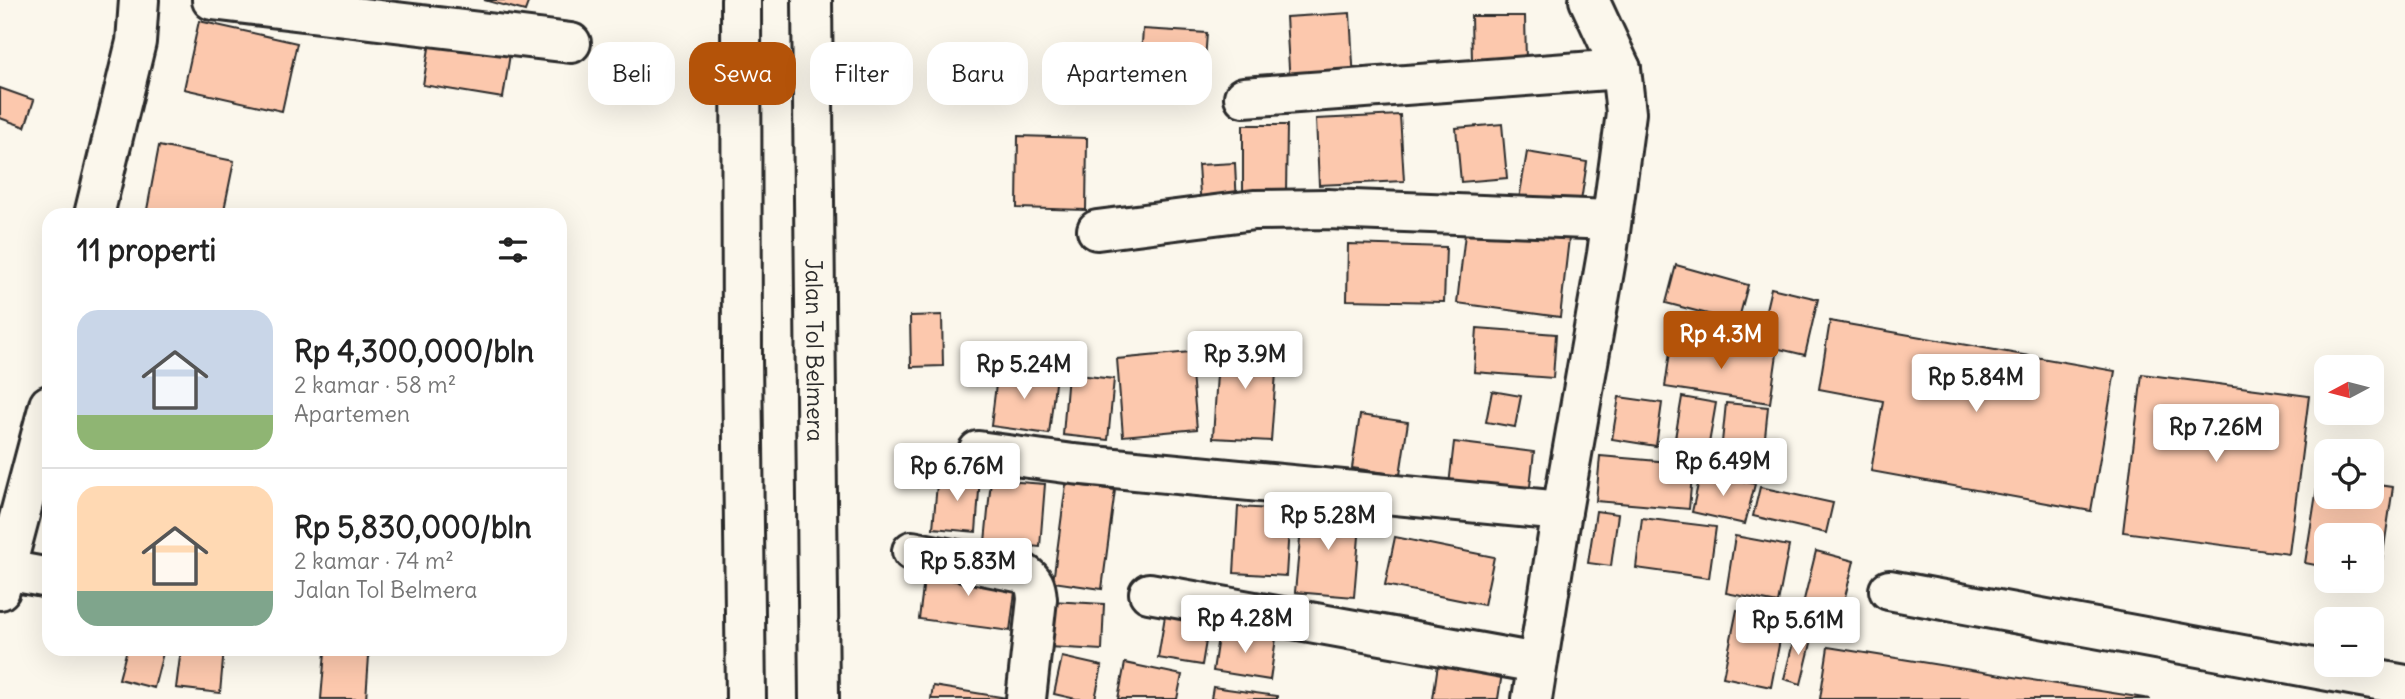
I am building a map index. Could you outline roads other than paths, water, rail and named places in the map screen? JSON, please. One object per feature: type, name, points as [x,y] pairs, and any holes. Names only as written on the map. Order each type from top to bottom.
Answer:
[{"type":"main road","points":[[96,208],[136,42],[139,0]]},
{"type":"main road","points":[[212,0],[571,43]]},
{"type":"main road","points":[[741,0],[746,699]]},
{"type":"main road","name":"Jalan Tol Belmera","points":[[812,0],[819,699]]},
{"type":"main road","points":[[1149,593],[1535,681],[1611,220],[1626,113],[1621,69],[1589,0]]},
{"type":"main road","points":[[1244,97],[1621,69]]},
{"type":"main road","points":[[1097,230],[1254,210],[1327,209],[1611,220]]},
{"type":"main road","points":[[42,432],[3,580],[42,578]]},
{"type":"main road","points":[[978,451],[1073,464],[1562,511]]},
{"type":"main road","points":[[912,551],[1023,573],[1031,578],[1036,587],[1037,598],[1026,699]]},
{"type":"main road","points":[[1889,590],[2405,685]]}]
